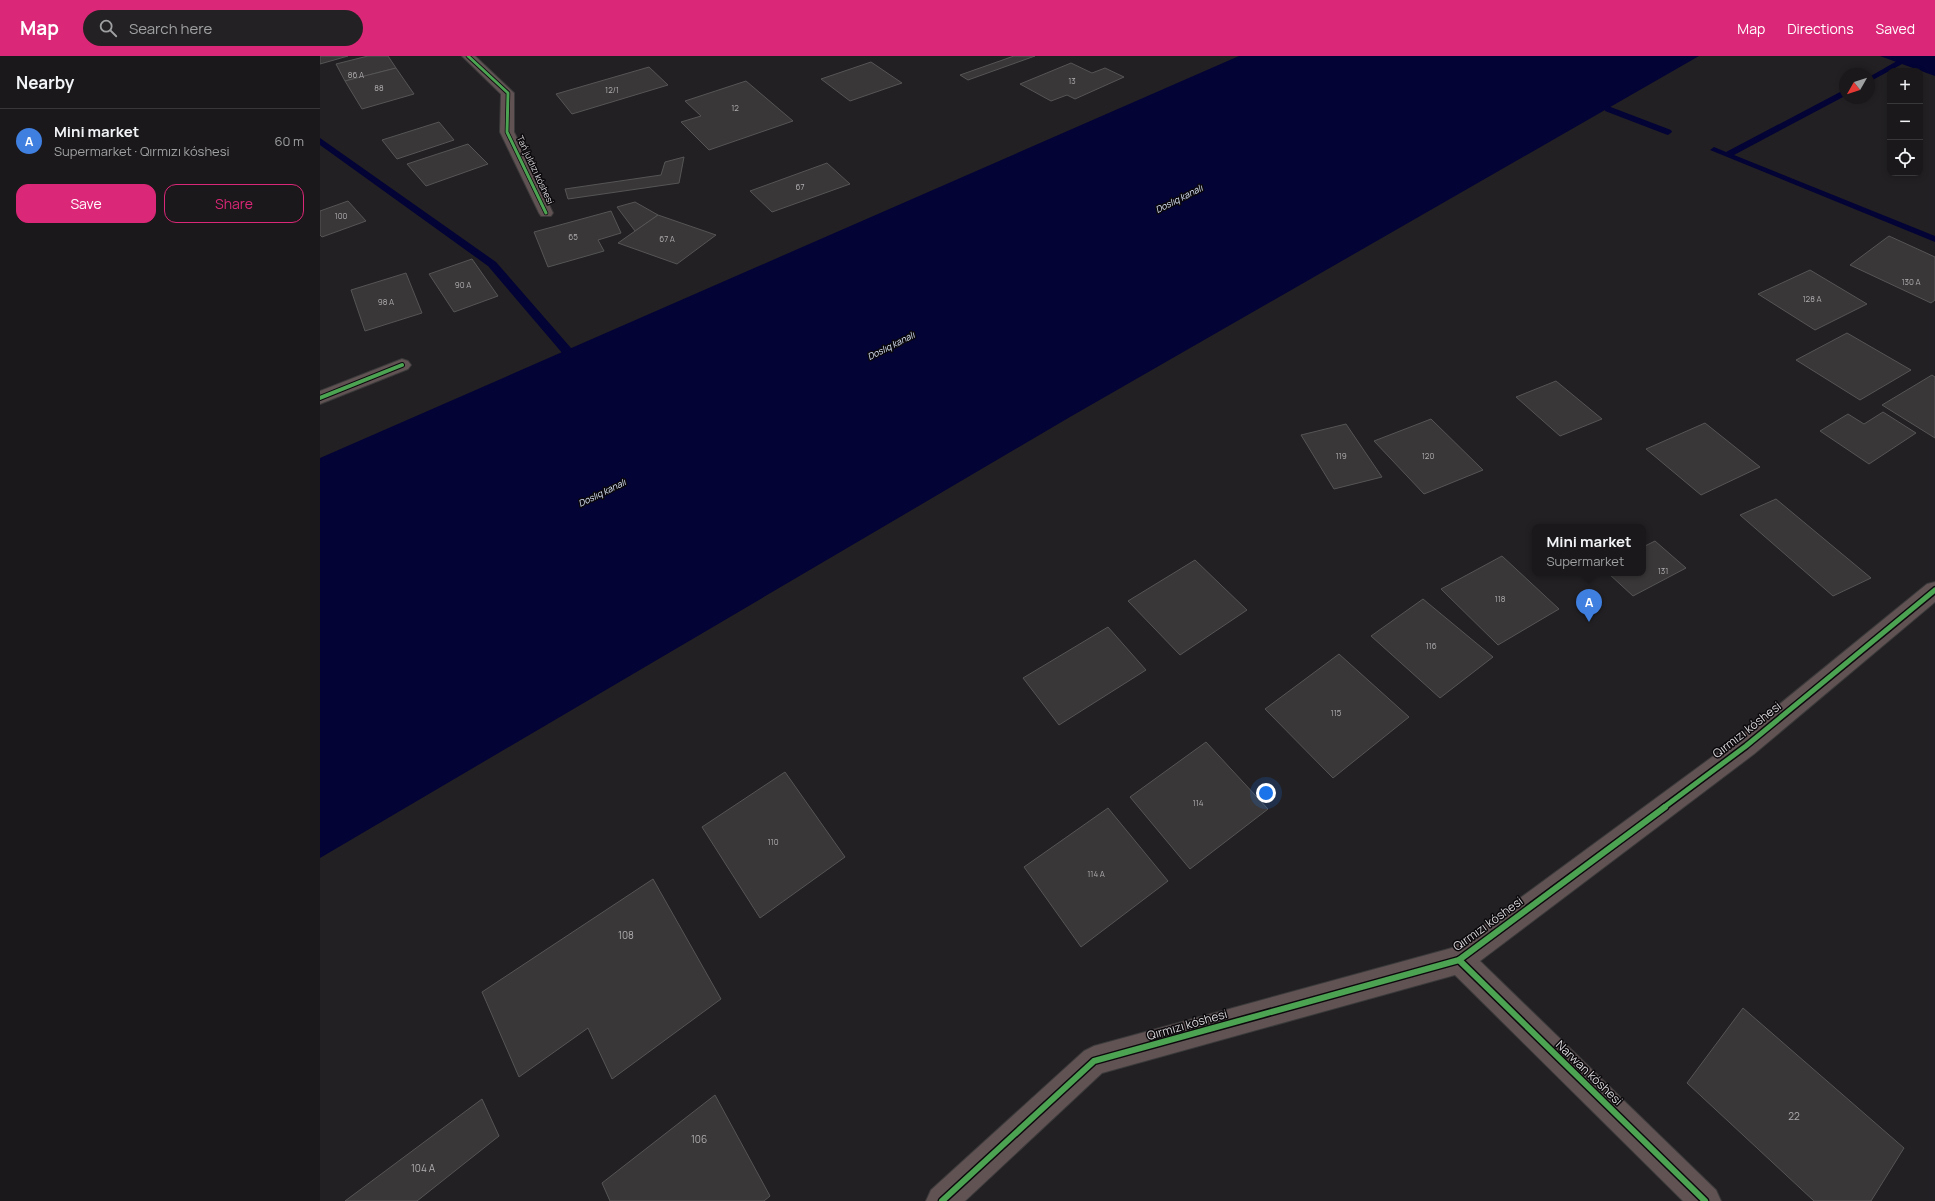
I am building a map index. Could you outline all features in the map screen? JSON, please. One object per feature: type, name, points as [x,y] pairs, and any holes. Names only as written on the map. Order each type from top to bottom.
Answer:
[{"type":"street","name":"Tań juldızı kóshesi","points":[[468,56],[508,93],[507,132],[546,213]]},
{"type":"street","points":[[320,398],[402,365]]},
{"type":"street","name":"Qırmızı kóshesi","points":[[942,1201],[1094,1061],[1459,960],[1746,746],[1935,591]]},
{"type":"street","name":"Narwan kóshesi","points":[[1459,960],[1705,1201]]},
{"type":"water","name":"Doslıq kanalı","points":[[1239,56],[1699,56],[1070,417],[320,858],[320,458]]},
{"type":"water","points":[[1880,56],[1935,56],[1935,76],[1923,72],[1923,68],[1913,68]]},
{"type":"building","points":[[320,56],[348,56],[320,64]]},
{"type":"building","points":[[368,56],[388,56],[396,68],[345,81],[336,64]]},
{"type":"building","points":[[1014,56],[1035,56],[968,80],[960,75]]},
{"type":"building","points":[[871,62],[902,83],[850,101],[821,79]]},
{"type":"building","points":[[1071,63],[1092,73],[1105,68],[1124,77],[1075,99],[1067,95],[1051,101],[1020,84]]},
{"type":"building","points":[[649,67],[668,85],[572,114],[556,94]]},
{"type":"building","points":[[396,68],[414,94],[362,109],[345,81]]},
{"type":"building","points":[[746,81],[793,121],[709,150],[681,122],[701,116],[685,101]]},
{"type":"building","points":[[439,122],[454,140],[397,159],[382,140]]},
{"type":"building","points":[[468,144],[488,164],[426,186],[407,164]]},
{"type":"building","points":[[684,157],[679,183],[568,199],[565,189],[661,175],[665,162]]},
{"type":"building","points":[[827,163],[850,184],[772,212],[750,191]]},
{"type":"building","points":[[348,201],[366,221],[322,237],[320,235],[320,211]]},
{"type":"building","points":[[635,202],[658,215],[635,231],[617,207]]},
{"type":"building","points":[[611,211],[621,233],[598,240],[604,251],[548,267],[534,232]]},
{"type":"building","points":[[658,215],[716,235],[677,264],[618,243]]},
{"type":"building","points":[[1889,236],[1935,257],[1935,300],[1931,303],[1850,265]]},
{"type":"building","points":[[472,259],[498,296],[454,312],[429,274]]},
{"type":"building","points":[[1810,270],[1867,304],[1815,330],[1758,294]]},
{"type":"building","points":[[406,273],[422,313],[365,331],[351,290]]},
{"type":"building","points":[[1847,333],[1911,370],[1860,400],[1796,360]]},
{"type":"building","points":[[1932,375],[1935,377],[1935,438],[1882,405]]},
{"type":"building","points":[[1556,381],[1602,419],[1560,436],[1516,397]]},
{"type":"building","points":[[1883,412],[1916,433],[1869,464],[1820,431],[1848,414],[1864,424]]},
{"type":"building","points":[[1431,419],[1483,470],[1424,494],[1374,441]]},
{"type":"building","points":[[1705,423],[1760,467],[1701,495],[1646,449]]},
{"type":"building","points":[[1346,424],[1382,477],[1334,489],[1301,435]]},
{"type":"building","points":[[1776,499],[1871,578],[1833,596],[1740,515]]},
{"type":"building","points":[[1655,541],[1686,568],[1633,596],[1611,576],[1646,576],[1646,546]]},
{"type":"building","points":[[1502,556],[1559,609],[1498,645],[1441,589]]},
{"type":"building","points":[[1195,560],[1247,610],[1180,655],[1128,601]]},
{"type":"building","points":[[1423,599],[1493,657],[1440,698],[1371,636]]},
{"type":"building","points":[[1108,627],[1146,670],[1059,725],[1023,678]]},
{"type":"building","points":[[1339,654],[1409,717],[1333,778],[1265,709]]},
{"type":"building","points":[[1206,742],[1268,809],[1190,869],[1130,797]]},
{"type":"building","points":[[785,772],[845,857],[760,918],[702,827]]},
{"type":"building","points":[[1108,808],[1168,881],[1081,947],[1024,867]]},
{"type":"building","points":[[653,879],[721,999],[612,1079],[588,1028],[519,1077],[482,992]]},
{"type":"building","points":[[1743,1008],[1904,1148],[1871,1201],[1814,1201],[1687,1083]]},
{"type":"building","points":[[715,1095],[770,1196],[764,1201],[610,1201],[602,1183]]},
{"type":"building","points":[[482,1099],[499,1136],[417,1201],[345,1201]]},
{"type":"waterway","points":[[1875,77],[1900,63]]},
{"type":"waterway","points":[[1727,155],[1839,96]]},
{"type":"waterway","points":[[1608,109],[1668,132]]},
{"type":"waterway","points":[[320,141],[492,264],[567,351]]},
{"type":"waterway","points":[[1714,150],[1935,239]]},
{"type":"cycle path","points":[[468,56],[508,93],[507,132],[546,213]]},
{"type":"cycle path","points":[[320,398],[402,365]]},
{"type":"cycle path","points":[[942,1201],[1094,1061],[1459,960],[1746,746],[1935,590]]},
{"type":"cycle path","points":[[1459,960],[1705,1201]]},
{"type":"place","name":"Mini market","points":[[1589,622]]}]
